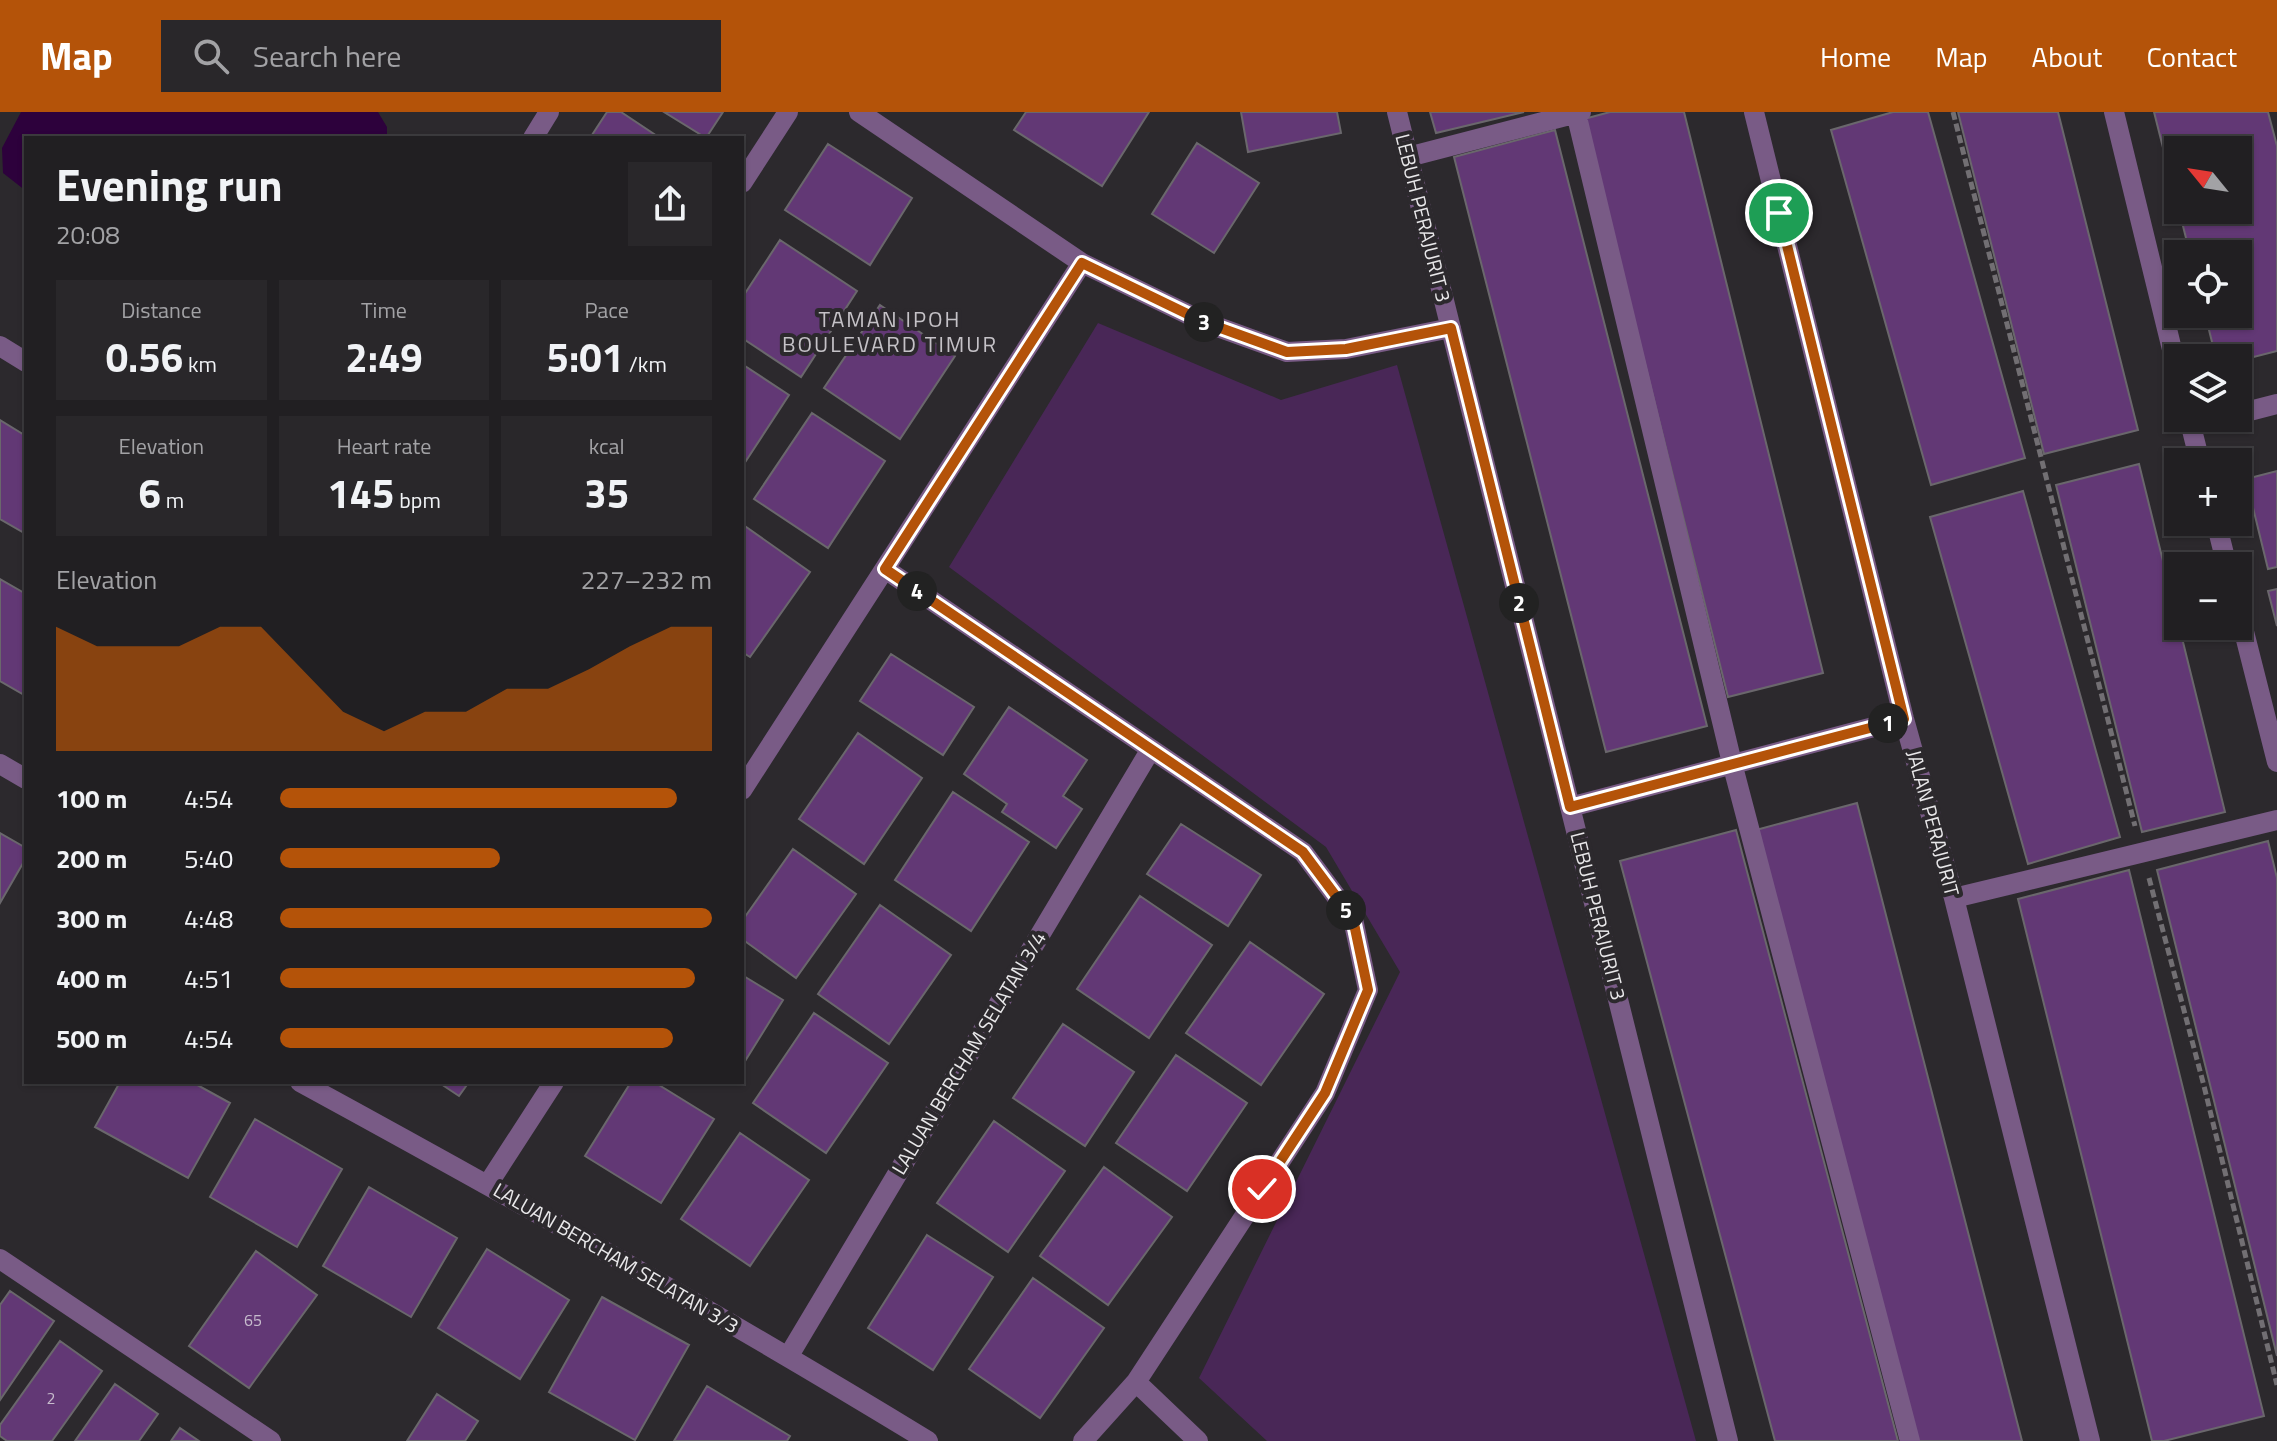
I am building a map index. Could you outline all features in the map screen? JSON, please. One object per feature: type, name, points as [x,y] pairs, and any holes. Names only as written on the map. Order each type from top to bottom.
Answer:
[{"type":"street","points":[[534,136],[549,112]]},
{"type":"street","points":[[744,180],[788,112]]},
{"type":"street","points":[[859,112],[1082,263],[1204,322],[1287,352],[1346,349],[1451,328]]},
{"type":"street","name":"LEBUH PERAJURIT 3","points":[[1397,112],[1728,1441]]},
{"type":"street","name":"JALAN PERAJURIT","points":[[1754,112],[1904,719],[1954,898],[2090,1441]]},
{"type":"street","points":[[2114,112],[2171,344]]},
{"type":"street","points":[[1408,157],[1578,113],[1732,763],[1910,1441]]},
{"type":"street","points":[[744,787],[1082,263]]},
{"type":"street","points":[[0,346],[24,361]]},
{"type":"street","points":[[2252,410],[2277,404]]},
{"type":"street","points":[[885,569],[1303,852],[1353,919],[1368,990],[1325,1093],[1136,1382],[1083,1441]]},
{"type":"street","points":[[2247,640],[2276,751]]},
{"type":"street","points":[[1570,807],[1904,719]]},
{"type":"street","name":"LALUAN BERCHAM SELATAN 3/4","points":[[788,1357],[1151,749]]},
{"type":"street","points":[[0,764],[24,778]]},
{"type":"street","points":[[1954,898],[2277,820]]},
{"type":"street","name":"LALUAN BERCHAM SELATAN 3/3","points":[[304,1084],[488,1184],[928,1441]]},
{"type":"street","points":[[488,1184],[553,1084]]},
{"type":"street","points":[[0,1259],[271,1441]]},
{"type":"street","points":[[1136,1382],[1198,1441]]},
{"type":"path","points":[[1953,112],[2204,1086],[2277,1385]]},
{"type":"shaded area","points":[[21,112],[378,112],[387,127],[387,136],[24,136],[24,189],[3,173],[2,148]]},
{"type":"shaded area","points":[[1098,323],[1281,400],[1397,365],[1696,1441],[1267,1441],[1199,1378],[1400,972],[1326,847],[949,567]]},
{"type":"building","points":[[607,112],[621,112],[657,136],[591,136]]},
{"type":"building","points":[[664,112],[723,112],[707,136]]},
{"type":"building","points":[[1026,112],[1149,112],[1102,186],[1014,130]]},
{"type":"building","points":[[1241,112],[1337,112],[1341,133],[1248,152]]},
{"type":"building","points":[[1430,112],[1524,112],[1436,133]]},
{"type":"building","points":[[1610,112],[1684,112],[1823,673],[1728,697],[1584,119]]},
{"type":"building","points":[[1893,112],[1928,112],[2025,458],[1931,485],[1831,130]]},
{"type":"building","points":[[1958,112],[2058,112],[2138,430],[2044,454]]},
{"type":"building","points":[[2154,112],[2268,112],[2277,146],[2277,351],[2252,357],[2252,344],[2212,344],[2208,328],[2252,328],[2252,240],[2186,240],[2182,224],[2252,224],[2252,136],[2164,136],[2164,152]]},
{"type":"building","points":[[1555,130],[1707,726],[1606,752],[1454,157]]},
{"type":"building","points":[[1197,143],[1259,183],[1214,253],[1152,214]]},
{"type":"building","points":[[828,144],[912,198],[870,265],[785,210]]},
{"type":"building","points":[[780,240],[857,291],[801,377],[744,339],[744,295]]},
{"type":"building","points":[[880,305],[955,356],[900,439],[824,388]]},
{"type":"building","points":[[744,365],[789,395],[744,464]]},
{"type":"building","points":[[812,413],[885,461],[828,548],[754,499]]},
{"type":"building","points":[[0,420],[24,435],[24,533],[0,519]]},
{"type":"building","points":[[2139,464],[2164,565],[2164,640],[2182,640],[2225,812],[2142,832],[2056,485]]},
{"type":"building","points":[[2277,471],[2277,567],[2268,569],[2252,504],[2252,477]]},
{"type":"building","points":[[2023,491],[2120,837],[2028,864],[1930,517]]},
{"type":"building","points":[[744,525],[810,572],[750,657],[744,653]]},
{"type":"building","points":[[0,579],[24,593],[24,695],[0,681]]},
{"type":"building","points":[[2277,589],[2277,626],[2268,591]]},
{"type":"building","points":[[891,654],[974,707],[943,755],[860,701]]},
{"type":"building","points":[[1009,707],[1087,760],[1063,796],[1082,809],[1056,848],[1002,812],[1007,804],[964,774]]},
{"type":"building","points":[[858,733],[922,778],[864,864],[799,819]]},
{"type":"building","points":[[953,792],[1029,842],[971,931],[895,880]]},
{"type":"building","points":[[1857,803],[2022,1441],[1913,1441],[1756,830]]},
{"type":"building","points":[[1181,824],[1261,875],[1228,926],[1147,874]]},
{"type":"building","points":[[1736,830],[1898,1441],[1775,1441],[1620,861]]},
{"type":"building","points":[[0,833],[24,847],[24,861],[0,903]]},
{"type":"building","points":[[2268,841],[2277,878],[2277,1356],[2157,870]]},
{"type":"building","points":[[793,849],[856,894],[796,978],[744,940],[744,918]]},
{"type":"building","points":[[2129,870],[2264,1416],[2164,1441],[2152,1441],[2018,899]]},
{"type":"building","points":[[1140,896],[1212,945],[1149,1038],[1077,989]]},
{"type":"building","points":[[880,905],[951,955],[889,1044],[818,994]]},
{"type":"building","points":[[1250,942],[1324,994],[1261,1085],[1186,1033]]},
{"type":"building","points":[[744,976],[783,1000],[744,1063]]},
{"type":"building","points":[[814,1013],[888,1063],[826,1153],[753,1103]]},
{"type":"building","points":[[1063,1024],[1134,1072],[1085,1146],[1013,1098]]},
{"type":"building","points":[[1176,1055],[1247,1103],[1187,1191],[1116,1143]]},
{"type":"building","points":[[119,1084],[196,1084],[230,1103],[188,1178],[95,1127]]},
{"type":"building","points":[[441,1084],[468,1084],[459,1096]]},
{"type":"building","points":[[630,1084],[657,1084],[714,1119],[661,1203],[585,1156]]},
{"type":"building","points":[[255,1119],[342,1169],[297,1247],[210,1197]]},
{"type":"building","points":[[994,1121],[1065,1171],[1008,1252],[937,1203]]},
{"type":"building","points":[[740,1133],[809,1180],[750,1266],[681,1219]]},
{"type":"building","points":[[1104,1167],[1172,1217],[1108,1305],[1040,1256]]},
{"type":"building","points":[[369,1187],[457,1238],[411,1317],[323,1266]]},
{"type":"building","points":[[927,1235],[993,1277],[933,1370],[868,1328]]},
{"type":"building","points":[[487,1249],[569,1300],[520,1379],[438,1328]]},
{"type":"building","points":[[256,1251],[317,1295],[249,1388],[189,1346]]},
{"type":"building","points":[[1033,1278],[1104,1328],[1040,1418],[969,1369]]},
{"type":"building","points":[[10,1291],[54,1321],[0,1400],[0,1305]]},
{"type":"building","points":[[602,1297],[689,1345],[635,1440],[549,1392]]},
{"type":"building","points":[[60,1341],[102,1371],[52,1441],[7,1441],[0,1436],[0,1425]]},
{"type":"building","points":[[115,1384],[158,1414],[139,1441],[75,1441]]},
{"type":"building","points":[[707,1386],[790,1436],[787,1441],[674,1441]]},
{"type":"building","points":[[437,1394],[478,1421],[465,1441],[407,1441]]},
{"type":"building","points":[[180,1428],[199,1441],[171,1441]]},
{"type":"district","name":"TAMAN IPOH BOULEVARD TIMUR","points":[[890,332]]},
{"type":"route","points":[[1262,1189],[1325,1093],[1368,990],[1353,919],[1303,852],[885,569],[1082,263],[1204,322],[1287,352],[1346,349],[1451,328],[1570,807],[1904,719],[1779,213]]}]
